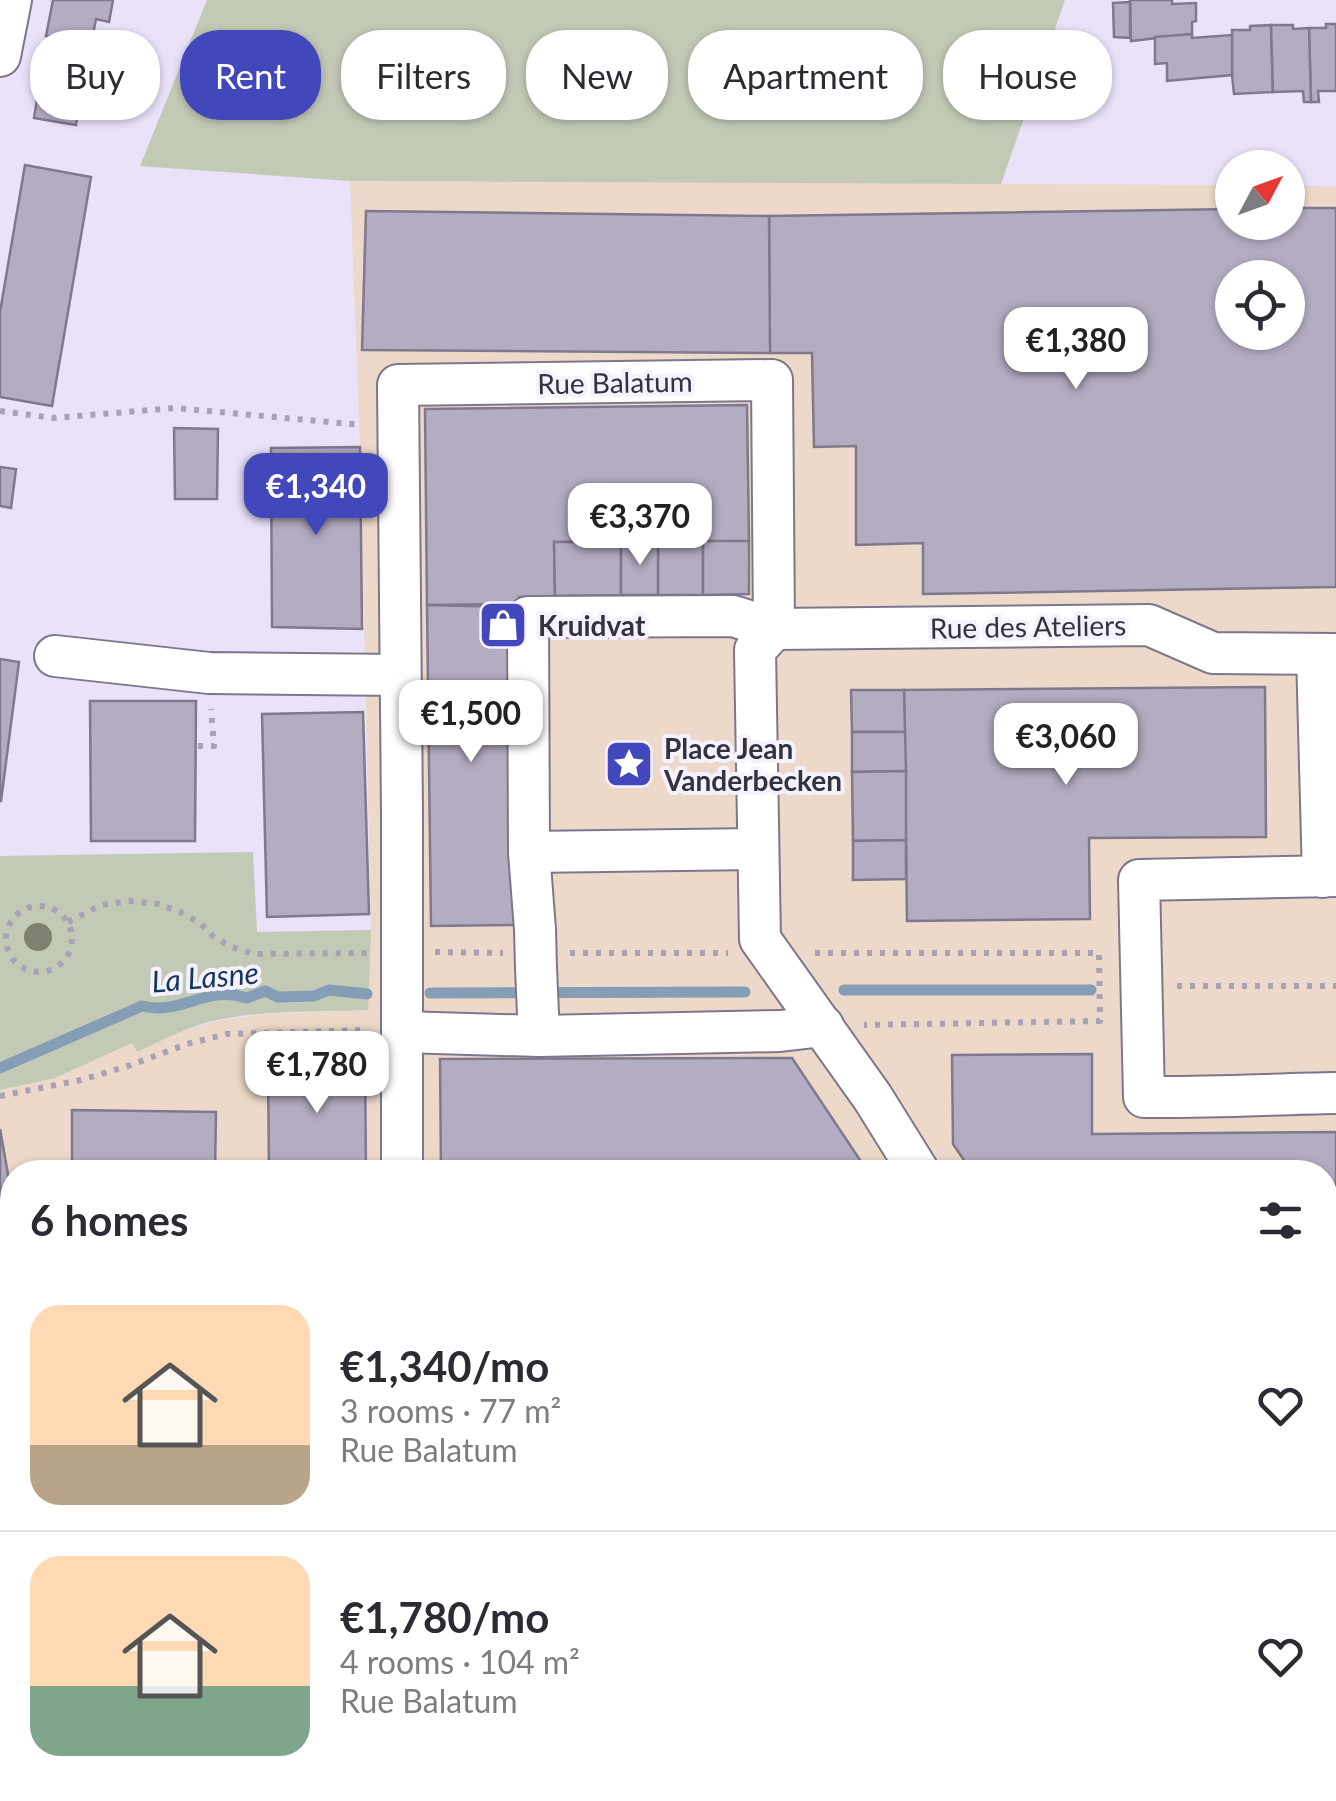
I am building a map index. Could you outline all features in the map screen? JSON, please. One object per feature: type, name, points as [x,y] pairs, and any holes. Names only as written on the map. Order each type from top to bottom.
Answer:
[{"type":"street","points":[[0,56],[11,0]]},
{"type":"street","name":"Rue Balatum","points":[[402,1160],[398,385],[772,380],[774,629],[755,650],[760,938],[873,1098],[912,1160]]},
{"type":"street","points":[[539,1036],[529,852],[528,617],[733,616],[774,629]]},
{"type":"street","name":"Rue des Ateliers","points":[[774,629],[1149,625],[1213,653],[1327,654]]},
{"type":"street","points":[[1327,654],[1330,876],[1139,880],[1144,1096],[1336,1093]]},
{"type":"street","points":[[54,656],[209,673],[399,675]]},
{"type":"street","points":[[529,852],[758,848]]},
{"type":"street","points":[[402,1032],[539,1036],[780,1032],[822,1026]]},
{"type":"path","points":[[0,410],[53,418],[175,408],[398,428]]},
{"type":"path","points":[[198,746],[214,746],[209,673]]},
{"type":"path","points":[[68,922],[101,905],[129,901],[158,904],[180,912],[232,947],[254,954],[402,952]]},
{"type":"path","points":[[41,906],[52,908],[68,922],[72,944],[52,970],[29,971],[3,949],[8,927],[21,911],[41,906]]},
{"type":"path","points":[[1100,987],[1336,986]]},
{"type":"path","points":[[0,1096],[81,1080],[227,1034],[352,1030]]},
{"type":"shaded area","points":[[350,181],[1215,185],[1215,240],[1305,240],[1305,186],[1336,186],[1336,1160],[0,1160],[0,1090],[55,1078],[132,1043],[136,1052],[216,1021],[264,1014],[367,1010],[371,930]]},
{"type":"green space","points":[[207,0],[1065,0],[1055,30],[943,30],[943,120],[1023,120],[1001,184],[350,181],[140,166],[180,67],[180,120],[321,120],[321,30],[195,30]]},
{"type":"green space","points":[[253,852],[257,932],[371,930],[368,1010],[273,1013],[217,1020],[137,1052],[132,1043],[55,1078],[0,1090],[0,856]]},
{"type":"building","points":[[53,0],[113,0],[109,22],[96,19],[94,30],[47,30]]},
{"type":"building","points":[[1130,0],[1196,3],[1192,34],[1131,41]]},
{"type":"building","points":[[1130,2],[1130,38],[1114,37],[1113,3]]},
{"type":"building","points":[[1326,24],[1336,24],[1336,91],[1318,91],[1319,102],[1311,102],[1309,28],[1326,28]]},
{"type":"building","points":[[1271,25],[1273,92],[1234,94],[1232,30]]},
{"type":"building","points":[[1271,25],[1309,28],[1311,102],[1304,102],[1303,91],[1273,92]]},
{"type":"building","points":[[1192,34],[1192,38],[1232,35],[1232,75],[1167,81],[1167,63],[1155,64],[1155,37]]},
{"type":"building","points":[[46,120],[77,120],[76,125]]},
{"type":"building","points":[[25,165],[91,177],[52,406],[0,397],[0,312]]},
{"type":"building","points":[[1305,208],[1336,208],[1336,587],[923,594],[923,543],[856,545],[856,446],[814,447],[812,353],[770,353],[769,216],[1215,209],[1215,240],[1305,240]]},
{"type":"building","points":[[366,211],[769,216],[770,353],[362,350]]},
{"type":"building","points":[[747,405],[749,541],[554,542],[555,596],[519,597],[519,604],[427,605],[425,409]]},
{"type":"building","points":[[174,428],[218,429],[217,499],[175,499]]},
{"type":"building","points":[[360,447],[362,629],[272,627],[271,448]]},
{"type":"building","points":[[0,467],[16,469],[11,508],[0,506]]},
{"type":"building","points":[[703,541],[703,595],[658,595],[658,542]]},
{"type":"building","points":[[703,541],[749,541],[749,594],[703,595]]},
{"type":"building","points":[[554,542],[621,542],[621,595],[555,596]]},
{"type":"building","points":[[621,542],[658,542],[658,595],[621,595]]},
{"type":"building","points":[[427,605],[514,607],[514,925],[431,926]]},
{"type":"building","points":[[0,659],[19,662],[1,801],[0,801]]},
{"type":"building","points":[[1265,687],[1266,837],[1089,838],[1090,919],[907,921],[904,690]]},
{"type":"building","points":[[851,690],[904,690],[905,732],[852,732]]},
{"type":"building","points":[[90,701],[196,701],[195,841],[91,841]]},
{"type":"building","points":[[363,712],[369,914],[267,917],[262,714]]},
{"type":"building","points":[[852,732],[905,732],[906,771],[852,772]]},
{"type":"building","points":[[906,771],[906,840],[853,841],[852,772]]},
{"type":"building","points":[[906,840],[906,879],[853,880],[853,841]]},
{"type":"building","points":[[1092,1054],[1092,1134],[1336,1132],[1336,1160],[964,1160],[953,1144],[952,1055]]},
{"type":"building","points":[[365,1058],[366,1160],[269,1160],[268,1062]]},
{"type":"building","points":[[792,1058],[860,1160],[441,1160],[440,1059]]},
{"type":"building","points":[[72,1110],[216,1112],[215,1160],[72,1160]]},
{"type":"building","points":[[0,1129],[5,1160],[0,1160]]},
{"type":"waterway","name":"La Lasne","points":[[0,1068],[142,1006],[170,1007],[219,995],[247,998],[265,991],[278,997],[314,996],[329,990],[367,994]]},
{"type":"waterway","name":"La Lasne","points":[[844,990],[1091,990]]},
{"type":"waterway","name":"La Lasne","points":[[430,993],[745,992]]},
{"type":"place","name":"Kruidvat","points":[[503,625]]},
{"type":"place","name":"Place Jean Vanderbecken","points":[[629,764]]}]
